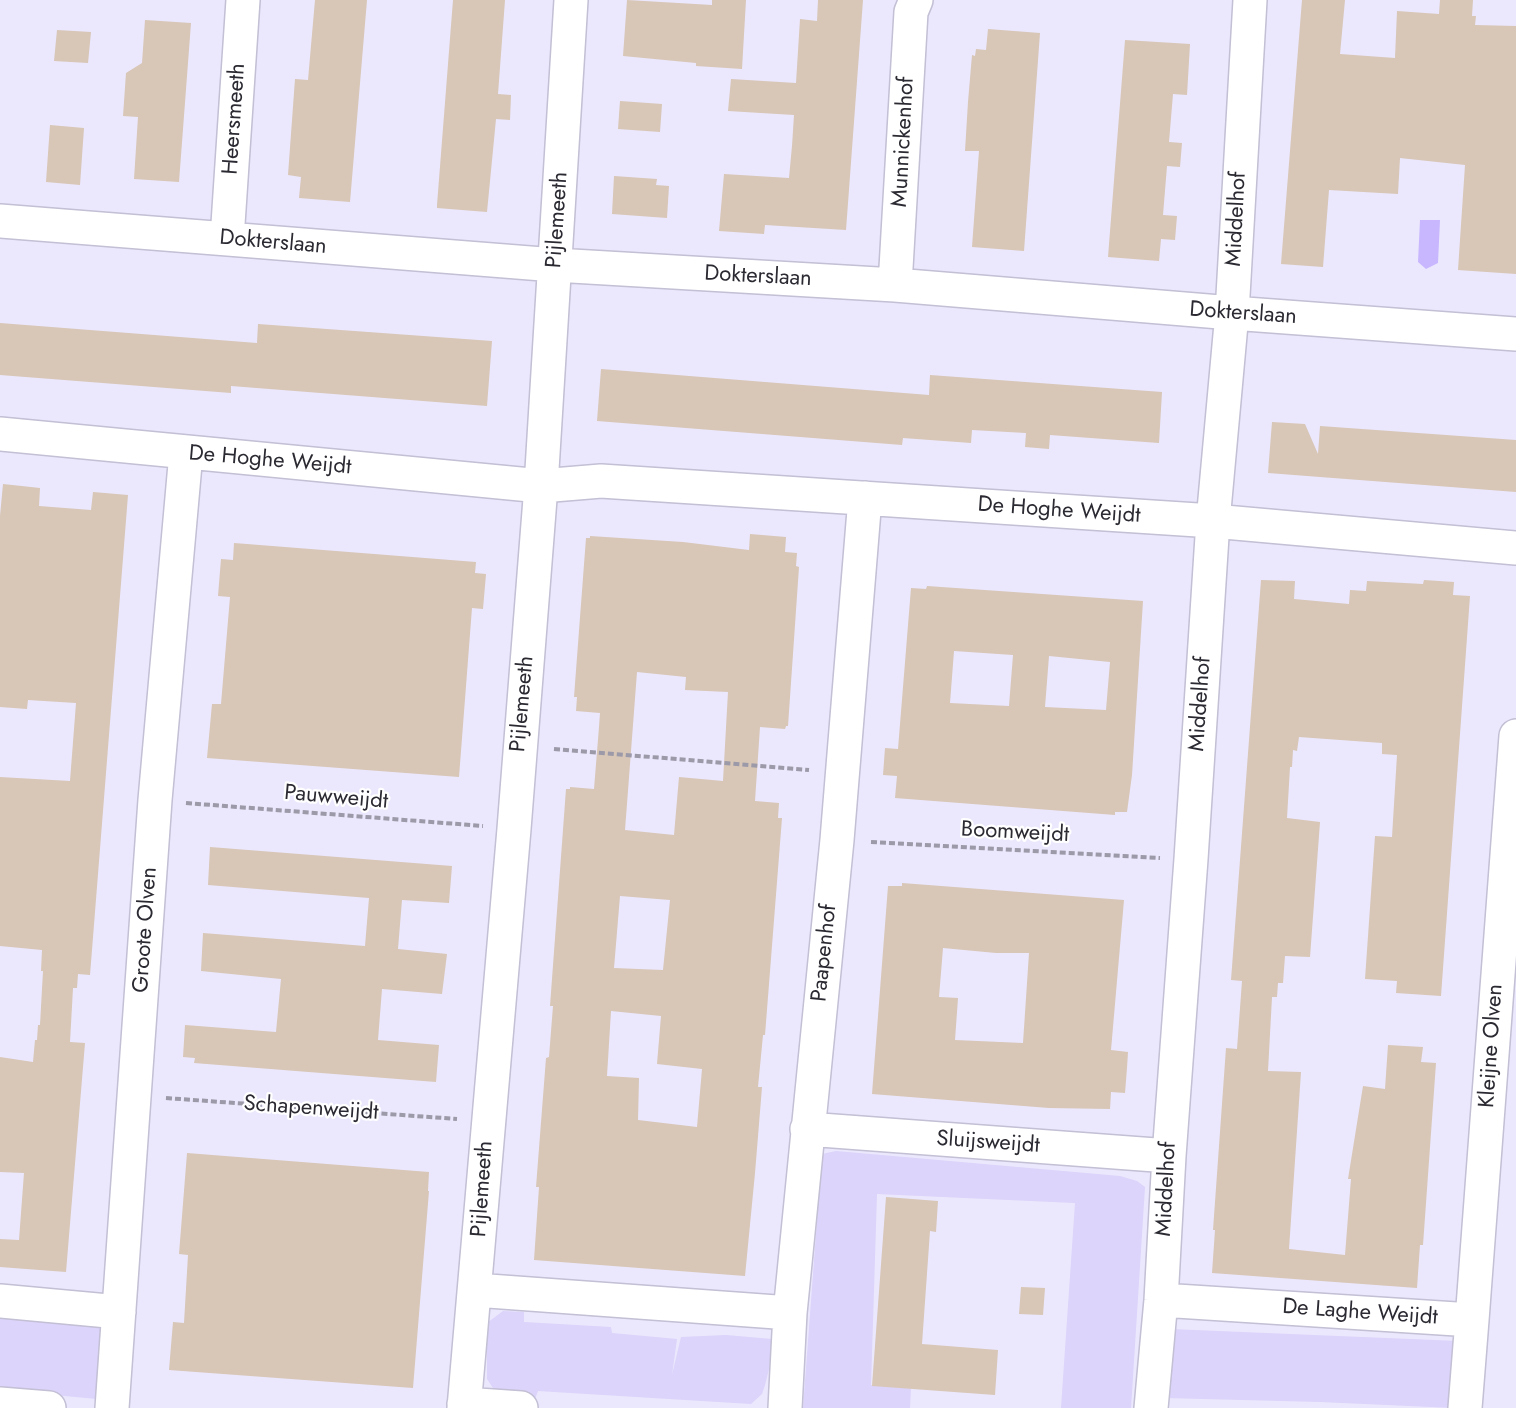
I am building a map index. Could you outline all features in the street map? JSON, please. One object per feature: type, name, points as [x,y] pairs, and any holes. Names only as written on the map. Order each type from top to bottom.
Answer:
[{"type":"street","name":"Heersmeeth","points":[[226,239],[243,0]]},
{"type":"street","name":"Pijlemeeth","points":[[464,1406],[541,486],[571,0]]},
{"type":"street","name":"Munnickenhof","points":[[895,285],[911,12],[916,0]]},
{"type":"street","name":"Middelhof","points":[[1151,1408],[1161,1300],[1213,521],[1232,313],[1250,0]]},
{"type":"street","name":"Dokterslaan","points":[[0,221],[555,265],[895,285],[1516,334]]},
{"type":"street","name":"De Hoghe Weijdt","points":[[0,434],[541,486],[601,481],[1213,521],[1516,548]]},
{"type":"street","name":"Groote Olven","points":[[112,1408],[155,800],[186,453]]},
{"type":"street","name":"Paapenhof","points":[[785,1408],[790,1313],[837,840],[865,498]]},
{"type":"street","name":"Kleijne Olven","points":[[1472,1320],[1516,736]]},
{"type":"street","name":"Sluijsweijdt","points":[[807,1130],[1169,1156]]},
{"type":"street","points":[[475,1290],[790,1313]]},
{"type":"street","name":"De Laghe Weijdt","points":[[1161,1300],[1472,1320]]},
{"type":"street","points":[[0,1301],[119,1312]]},
{"type":"street","points":[[1465,1408],[1472,1320]]},
{"type":"street","points":[[0,1404],[50,1408]]},
{"type":"street","points":[[464,1406],[521,1408]]},
{"type":"path","points":[[520,746],[842,773]]},
{"type":"path","name":"Pauwweijdt","points":[[155,800],[514,829]]},
{"type":"path","name":"Boomweijdt","points":[[837,840],[1191,860]]},
{"type":"path","name":"Schapenweijdt","points":[[134,1096],[488,1121]]},
{"type":"shaded area","points":[[1420,220],[1440,220],[1438,263],[1426,269],[1418,262]]},
{"type":"shaded area","points":[[836,1151],[1120,1176],[1137,1181],[1145,1187],[1131,1408],[1061,1408],[1075,1203],[877,1194],[871,1385],[911,1387],[910,1408],[803,1408],[822,1154]]},
{"type":"shaded area","points":[[503,1311],[524,1312],[524,1322],[611,1327],[612,1333],[677,1339],[672,1375],[681,1337],[726,1335],[772,1339],[765,1385],[762,1394],[751,1404],[538,1391],[535,1399],[497,1394],[487,1379],[487,1323]]},
{"type":"shaded area","points":[[0,1314],[105,1322],[97,1399],[0,1390]]},
{"type":"shaded area","points":[[1170,1329],[1458,1341],[1454,1408],[1165,1398]]},
{"type":"building","points":[[315,0],[367,0],[350,202],[299,198],[301,177],[288,175],[295,79],[308,80]]},
{"type":"building","points":[[453,0],[505,0],[498,94],[511,95],[510,120],[496,119],[487,212],[437,208]]},
{"type":"building","points":[[627,0],[712,5],[712,0],[746,0],[742,69],[696,66],[696,63],[623,56]]},
{"type":"building","points":[[818,0],[863,0],[846,230],[765,225],[764,234],[719,231],[724,174],[789,178],[792,146],[794,115],[728,111],[731,79],[796,83],[800,19],[817,21]]},
{"type":"building","points":[[1302,0],[1345,0],[1340,54],[1395,58],[1397,11],[1439,14],[1440,0],[1473,0],[1472,16],[1476,16],[1475,25],[1516,26],[1516,274],[1458,270],[1465,165],[1400,158],[1398,194],[1329,190],[1323,267],[1281,264]]},
{"type":"building","points":[[145,20],[191,23],[179,182],[134,179],[138,117],[123,116],[126,73],[142,63]]},
{"type":"building","points":[[988,29],[1040,33],[1024,251],[972,247],[979,151],[965,151],[968,102],[972,55],[975,56],[976,49],[986,50]]},
{"type":"building","points":[[57,30],[91,32],[88,63],[54,61]]},
{"type":"building","points":[[1125,40],[1190,44],[1187,95],[1173,94],[1169,142],[1182,143],[1180,167],[1167,166],[1163,215],[1177,216],[1175,240],[1161,239],[1159,261],[1108,257]]},
{"type":"building","points":[[620,101],[662,104],[660,132],[618,129]]},
{"type":"building","points":[[50,125],[84,128],[80,185],[46,182]]},
{"type":"building","points":[[614,176],[657,179],[656,185],[669,186],[667,218],[612,214]]},
{"type":"building","points":[[0,323],[257,343],[258,324],[492,341],[487,406],[231,386],[231,393],[0,375]]},
{"type":"building","points":[[601,369],[929,395],[930,375],[1162,392],[1159,443],[1050,435],[1049,449],[1025,447],[1026,433],[972,430],[971,443],[903,438],[902,445],[597,421]]},
{"type":"building","points":[[1272,422],[1305,424],[1318,454],[1320,426],[1516,440],[1516,492],[1268,473]]},
{"type":"building","points":[[3,484],[40,488],[39,506],[91,510],[93,492],[128,495],[90,975],[78,974],[77,988],[73,988],[70,1042],[85,1043],[66,1272],[0,1267],[0,1239],[19,1240],[24,1173],[0,1172],[0,1057],[33,1062],[35,1040],[37,1040],[38,1025],[40,1025],[43,971],[41,971],[42,950],[0,946],[0,777],[70,781],[76,703],[28,700],[27,709],[0,707],[0,516]]},
{"type":"building","points":[[750,534],[786,537],[785,552],[797,553],[796,566],[799,567],[788,726],[785,729],[760,727],[755,801],[779,803],[778,818],[782,818],[765,1035],[763,1035],[758,1087],[762,1087],[745,1276],[534,1260],[539,1187],[536,1187],[546,1058],[549,1057],[553,1006],[550,1006],[566,789],[570,787],[594,789],[599,727],[600,713],[576,711],[577,697],[574,697],[586,538],[590,536],[683,542],[749,550]],"holes":[[[637,672],[686,677],[685,690],[728,692],[723,781],[679,777],[674,835],[625,830]],[[620,896],[670,900],[663,970],[614,968]],[[611,1011],[661,1016],[657,1064],[702,1069],[697,1127],[638,1120],[639,1078],[607,1076]]]},
{"type":"building","points":[[234,543],[476,562],[475,573],[486,574],[483,609],[472,608],[459,777],[207,758],[212,704],[221,704],[230,597],[218,596],[221,559],[233,560]]},
{"type":"building","points":[[1261,580],[1295,581],[1294,599],[1349,604],[1350,590],[1366,591],[1367,581],[1423,584],[1424,580],[1454,582],[1453,595],[1470,596],[1441,996],[1396,993],[1397,981],[1365,979],[1375,836],[1392,837],[1397,755],[1382,754],[1382,743],[1299,737],[1297,751],[1293,750],[1292,767],[1290,767],[1287,818],[1320,822],[1310,957],[1285,956],[1283,983],[1278,983],[1277,997],[1272,997],[1268,1071],[1301,1072],[1289,1249],[1345,1255],[1351,1179],[1348,1179],[1363,1086],[1385,1089],[1388,1045],[1423,1047],[1421,1062],[1436,1063],[1423,1245],[1420,1245],[1417,1288],[1212,1273],[1226,1048],[1237,1049],[1242,981],[1231,980]]},
{"type":"building","points":[[927,586],[1143,601],[1132,775],[1127,812],[1115,812],[1115,815],[895,798],[897,776],[883,775],[885,748],[898,749],[911,588],[926,589]],"holes":[[[954,651],[1013,655],[1009,706],[950,703]],[[1049,656],[1110,662],[1106,710],[1045,707]]]},
{"type":"building","points":[[210,847],[452,866],[449,903],[402,900],[398,949],[447,954],[442,994],[382,989],[378,1040],[439,1045],[436,1082],[194,1063],[195,1058],[183,1057],[185,1025],[276,1032],[281,979],[201,971],[203,933],[365,946],[369,898],[208,885]]},
{"type":"building","points":[[902,883],[1124,900],[1111,1050],[1128,1052],[1127,1068],[1125,1093],[1111,1092],[1110,1109],[1049,1108],[872,1094],[888,886],[902,886]],"holes":[[[943,948],[996,953],[1029,953],[1023,1043],[955,1040],[958,998],[939,997]]]},
{"type":"building","points":[[187,1153],[429,1172],[413,1388],[169,1370],[173,1322],[184,1323],[188,1255],[179,1254]]},
{"type":"building","points":[[886,1197],[938,1201],[936,1232],[930,1231],[922,1344],[998,1350],[995,1395],[872,1386]]},
{"type":"building","points":[[1021,1287],[1045,1288],[1043,1315],[1019,1314]]}]
